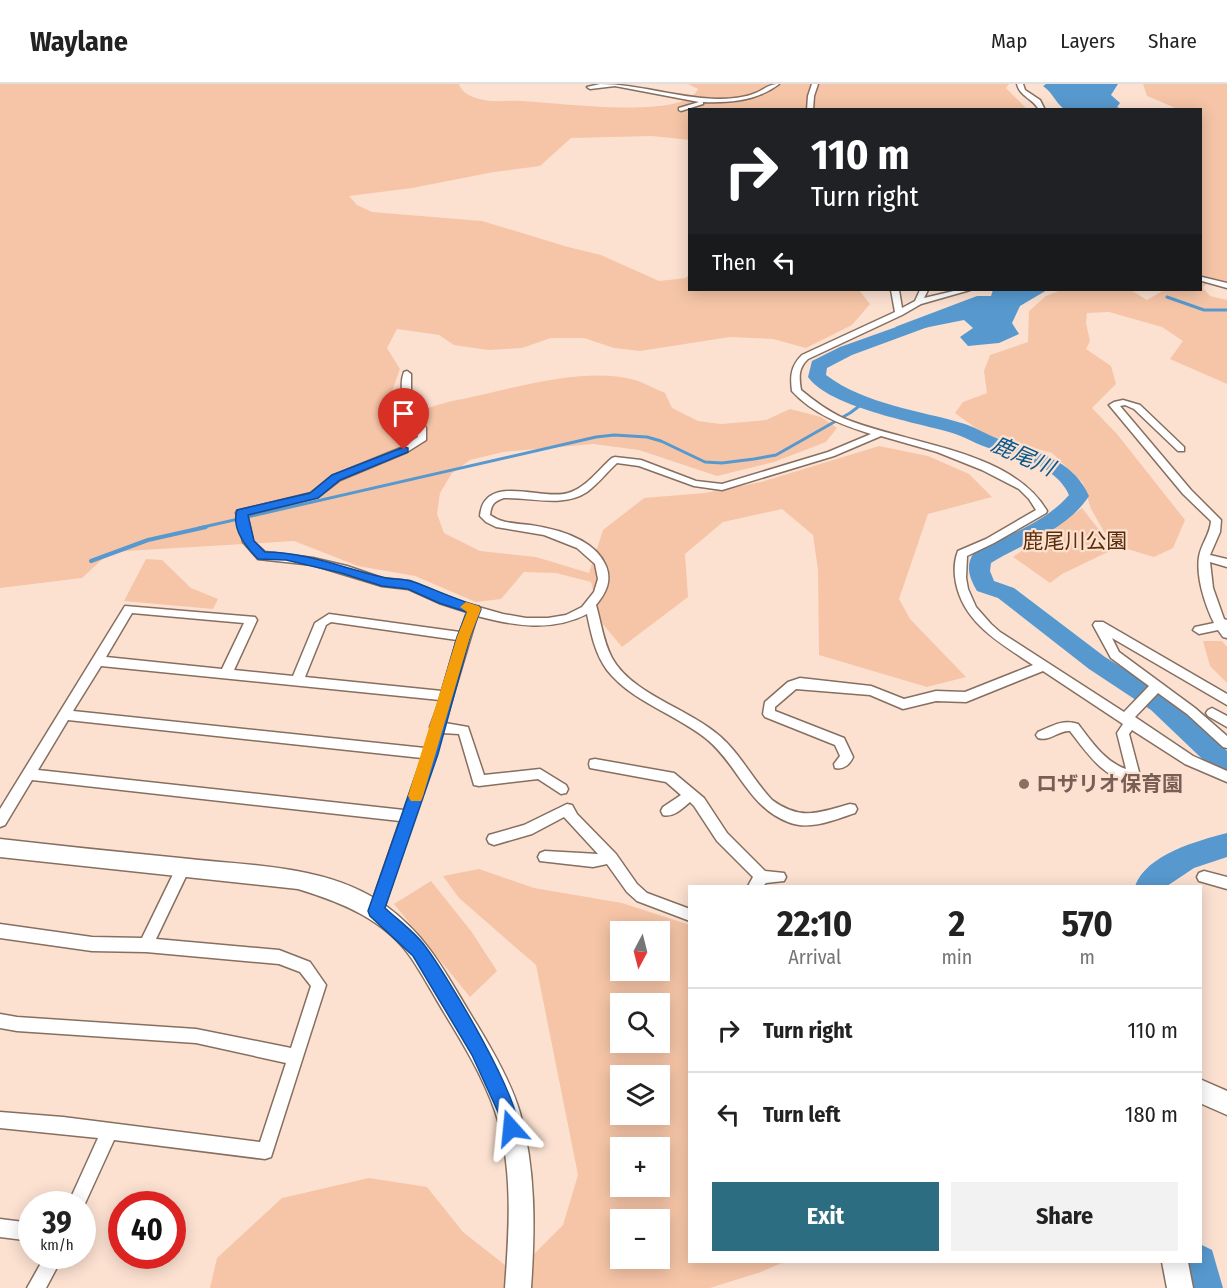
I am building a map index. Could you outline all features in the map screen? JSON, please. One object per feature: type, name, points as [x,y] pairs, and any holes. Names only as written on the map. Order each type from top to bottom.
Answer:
[{"type":"street","points":[[590,87],[615,84],[681,98],[731,99]]},
{"type":"street","points":[[681,109],[692,104],[759,94],[776,84]]},
{"type":"street","points":[[810,108],[815,84]]},
{"type":"street","points":[[1020,84],[1022,91],[1038,101],[1041,108]]},
{"type":"street","points":[[1202,279],[1227,286]]},
{"type":"street","points":[[895,291],[899,313]]},
{"type":"street","points":[[918,302],[924,291]]},
{"type":"street","points":[[962,291],[918,302],[820,349],[796,364],[794,378],[797,391],[823,412],[878,434],[964,457],[1016,482],[1035,497],[1042,511],[990,541],[962,554],[960,574],[966,600],[986,628],[1189,760],[1223,776]]},
{"type":"street","points":[[407,374],[404,389],[408,401],[422,424],[423,438],[404,450],[336,478],[314,495],[242,513],[248,542],[262,556],[286,556],[343,569],[382,582],[410,585],[443,600],[504,619],[540,623],[571,617],[591,605],[601,590],[602,568],[592,554],[574,542],[541,531],[495,524],[485,516],[486,503],[504,494],[545,498],[566,497],[587,489],[615,460],[623,459],[634,461],[688,483],[708,488],[722,487],[831,454],[878,434]]},
{"type":"street","points":[[1181,449],[1137,407],[1119,402],[1114,405],[1187,492],[1216,520],[1217,531],[1204,557],[1209,590],[1225,628],[1199,630]]},
{"type":"street","points":[[1204,557],[1227,563]]},
{"type":"street","points":[[591,605],[599,646],[611,667],[642,694],[679,714],[712,736],[729,752],[767,804],[793,818],[811,820],[850,809]]},
{"type":"street","points":[[0,821],[129,609],[251,620],[226,674]]},
{"type":"street","points":[[376,911],[430,754],[436,727],[474,609]]},
{"type":"street","points":[[297,681],[321,623],[329,618],[464,637]]},
{"type":"street","points":[[1227,700],[1099,625],[1115,655],[1191,711],[1227,743]]},
{"type":"street","points":[[98,661],[446,696]]},
{"type":"street","points":[[840,764],[847,757],[840,742],[769,714],[769,705],[792,685],[800,683],[871,692],[903,704],[936,696],[966,697],[1043,666]]},
{"type":"street","points":[[1042,735],[1065,726],[1074,727],[1104,762],[1116,772],[1131,775],[1133,772],[1123,734],[1129,719],[1140,703],[1156,687]]},
{"type":"street","points":[[1212,713],[1227,722]]},
{"type":"street","points":[[65,715],[430,754]]},
{"type":"street","points":[[436,727],[464,730],[479,781],[540,774],[561,789]]},
{"type":"street","points":[[595,764],[669,777],[699,802],[722,837],[758,882],[779,877]]},
{"type":"street","points":[[29,774],[409,816]]},
{"type":"street","points":[[668,810],[691,795]]},
{"type":"street","points":[[494,839],[527,830],[567,809],[572,818],[610,857],[632,888],[642,897],[688,914]]},
{"type":"street","points":[[0,848],[298,880],[332,890],[376,911],[419,950],[479,1049],[507,1111],[518,1162],[522,1232],[518,1288]]},
{"type":"street","points":[[545,856],[593,861],[610,857]]},
{"type":"street","points":[[146,945],[183,868]]},
{"type":"street","points":[[1204,876],[1227,883]]},
{"type":"street","points":[[0,931],[70,942],[146,945],[279,957],[305,968],[319,986],[265,1150],[0,1120]]},
{"type":"street","points":[[0,1021],[196,1035],[296,1057]]},
{"type":"street","points":[[1202,1092],[1227,1103]]},
{"type":"street","points":[[83,1191],[109,1131]]},
{"type":"street","points":[[0,1228],[18,1230]]},
{"type":"street","points":[[1175,1263],[1180,1288]]},
{"type":"street","points":[[36,1288],[47,1269]]},
{"type":"green space","points":[[0,84],[459,84],[467,94],[485,100],[645,107],[669,105],[688,99],[698,89],[688,84],[1009,84],[1006,88],[1026,108],[688,108],[688,140],[652,136],[571,138],[540,166],[494,172],[412,188],[349,196],[357,205],[372,212],[482,221],[601,255],[659,281],[686,278],[688,276],[688,291],[860,291],[870,304],[852,325],[806,348],[773,339],[730,337],[640,351],[614,348],[584,338],[551,338],[522,348],[488,350],[454,345],[439,335],[397,329],[387,348],[400,369],[391,394],[399,407],[413,410],[544,381],[568,377],[614,376],[635,380],[665,393],[672,408],[698,421],[721,424],[766,420],[790,409],[821,417],[837,428],[826,442],[774,462],[717,476],[639,450],[593,444],[503,452],[470,460],[452,473],[440,493],[437,514],[444,533],[480,551],[536,557],[589,573],[603,530],[644,498],[705,493],[761,482],[879,446],[928,456],[969,474],[992,497],[928,514],[899,599],[910,619],[966,677],[927,687],[819,655],[818,570],[813,535],[782,509],[723,522],[685,554],[688,597],[622,647],[601,622],[591,582],[556,573],[524,572],[501,599],[476,602],[415,576],[358,566],[294,541],[110,552],[82,578],[0,588]]},
{"type":"green space","points":[[1143,84],[1227,84],[1227,285],[1207,282],[1203,288],[1210,296],[1227,300],[1227,384],[1170,359],[1183,341],[1162,327],[1109,312],[1087,313],[1086,323],[1090,341],[1086,349],[1111,366],[1116,384],[1092,408],[1117,434],[1185,520],[1173,548],[1154,557],[1124,548],[1106,535],[1091,509],[1083,483],[1052,453],[984,434],[955,413],[963,402],[987,393],[984,371],[990,355],[1028,342],[1029,311],[1046,296],[1058,291],[1133,291],[1147,300],[1162,291],[1202,291],[1202,108],[1176,108],[1147,96]]},
{"type":"green space","name":"鹿尾川公園","points":[[1082,508],[1114,549],[1062,574],[1050,583],[1013,557]]},
{"type":"green space","points":[[146,559],[162,560],[191,588],[218,599],[213,609],[124,601]]},
{"type":"green space","points":[[1203,641],[1222,641],[1227,647],[1227,683],[1210,666]]},
{"type":"green space","points":[[479,869],[534,888],[622,903],[688,924],[688,1263],[782,1263],[710,1288],[210,1288],[217,1258],[282,1198],[369,1178],[427,1187],[463,1232],[515,1273],[563,1225],[578,1175],[536,965],[459,898],[443,876]]},
{"type":"green space","points":[[431,881],[471,931],[497,971],[470,997],[394,904]]},
{"type":"water","points":[[1046,84],[1118,84],[1111,95],[1120,103],[1117,107],[1120,108],[1063,108],[1043,86]]},
{"type":"water","points":[[993,291],[1045,291],[1020,306],[1012,323],[1019,334],[999,343],[968,346],[960,337],[973,328],[964,320],[904,332],[895,327],[977,296],[991,296]]},
{"type":"waterway","points":[[1167,297],[1204,310],[1227,310]]},
{"type":"waterway","name":"鹿尾川","points":[[930,320],[846,351],[818,365],[817,377],[845,394],[903,414],[962,430],[1045,461],[1066,475],[1079,496],[1058,517],[1046,525],[981,559],[979,571],[985,586],[1006,593],[1097,663],[1160,703],[1227,767]]},
{"type":"waterway","points":[[199,528],[596,437],[614,435],[647,437],[661,441],[705,462],[722,463],[776,455],[850,413],[866,401]]},
{"type":"waterway","points":[[91,561],[148,540],[206,527]]},
{"type":"waterway","name":"鹿尾川","points":[[1150,885],[1166,871],[1184,860],[1204,851],[1227,845]]},
{"type":"waterway","name":"鹿尾川","points":[[1200,1263],[1205,1288]]},
{"type":"slow traffic","points":[[416,796],[474,609],[466,607]]},
{"type":"place","name":"ロザリオ保育園","points":[[1024,784]]},
{"type":"route","points":[[404,450],[336,478],[314,495],[242,513],[242,515],[248,542],[262,556],[286,556],[343,569],[382,582],[410,585],[443,600],[474,609],[436,727],[430,754],[376,911],[419,950],[479,1049],[507,1111],[511,1128]]}]
